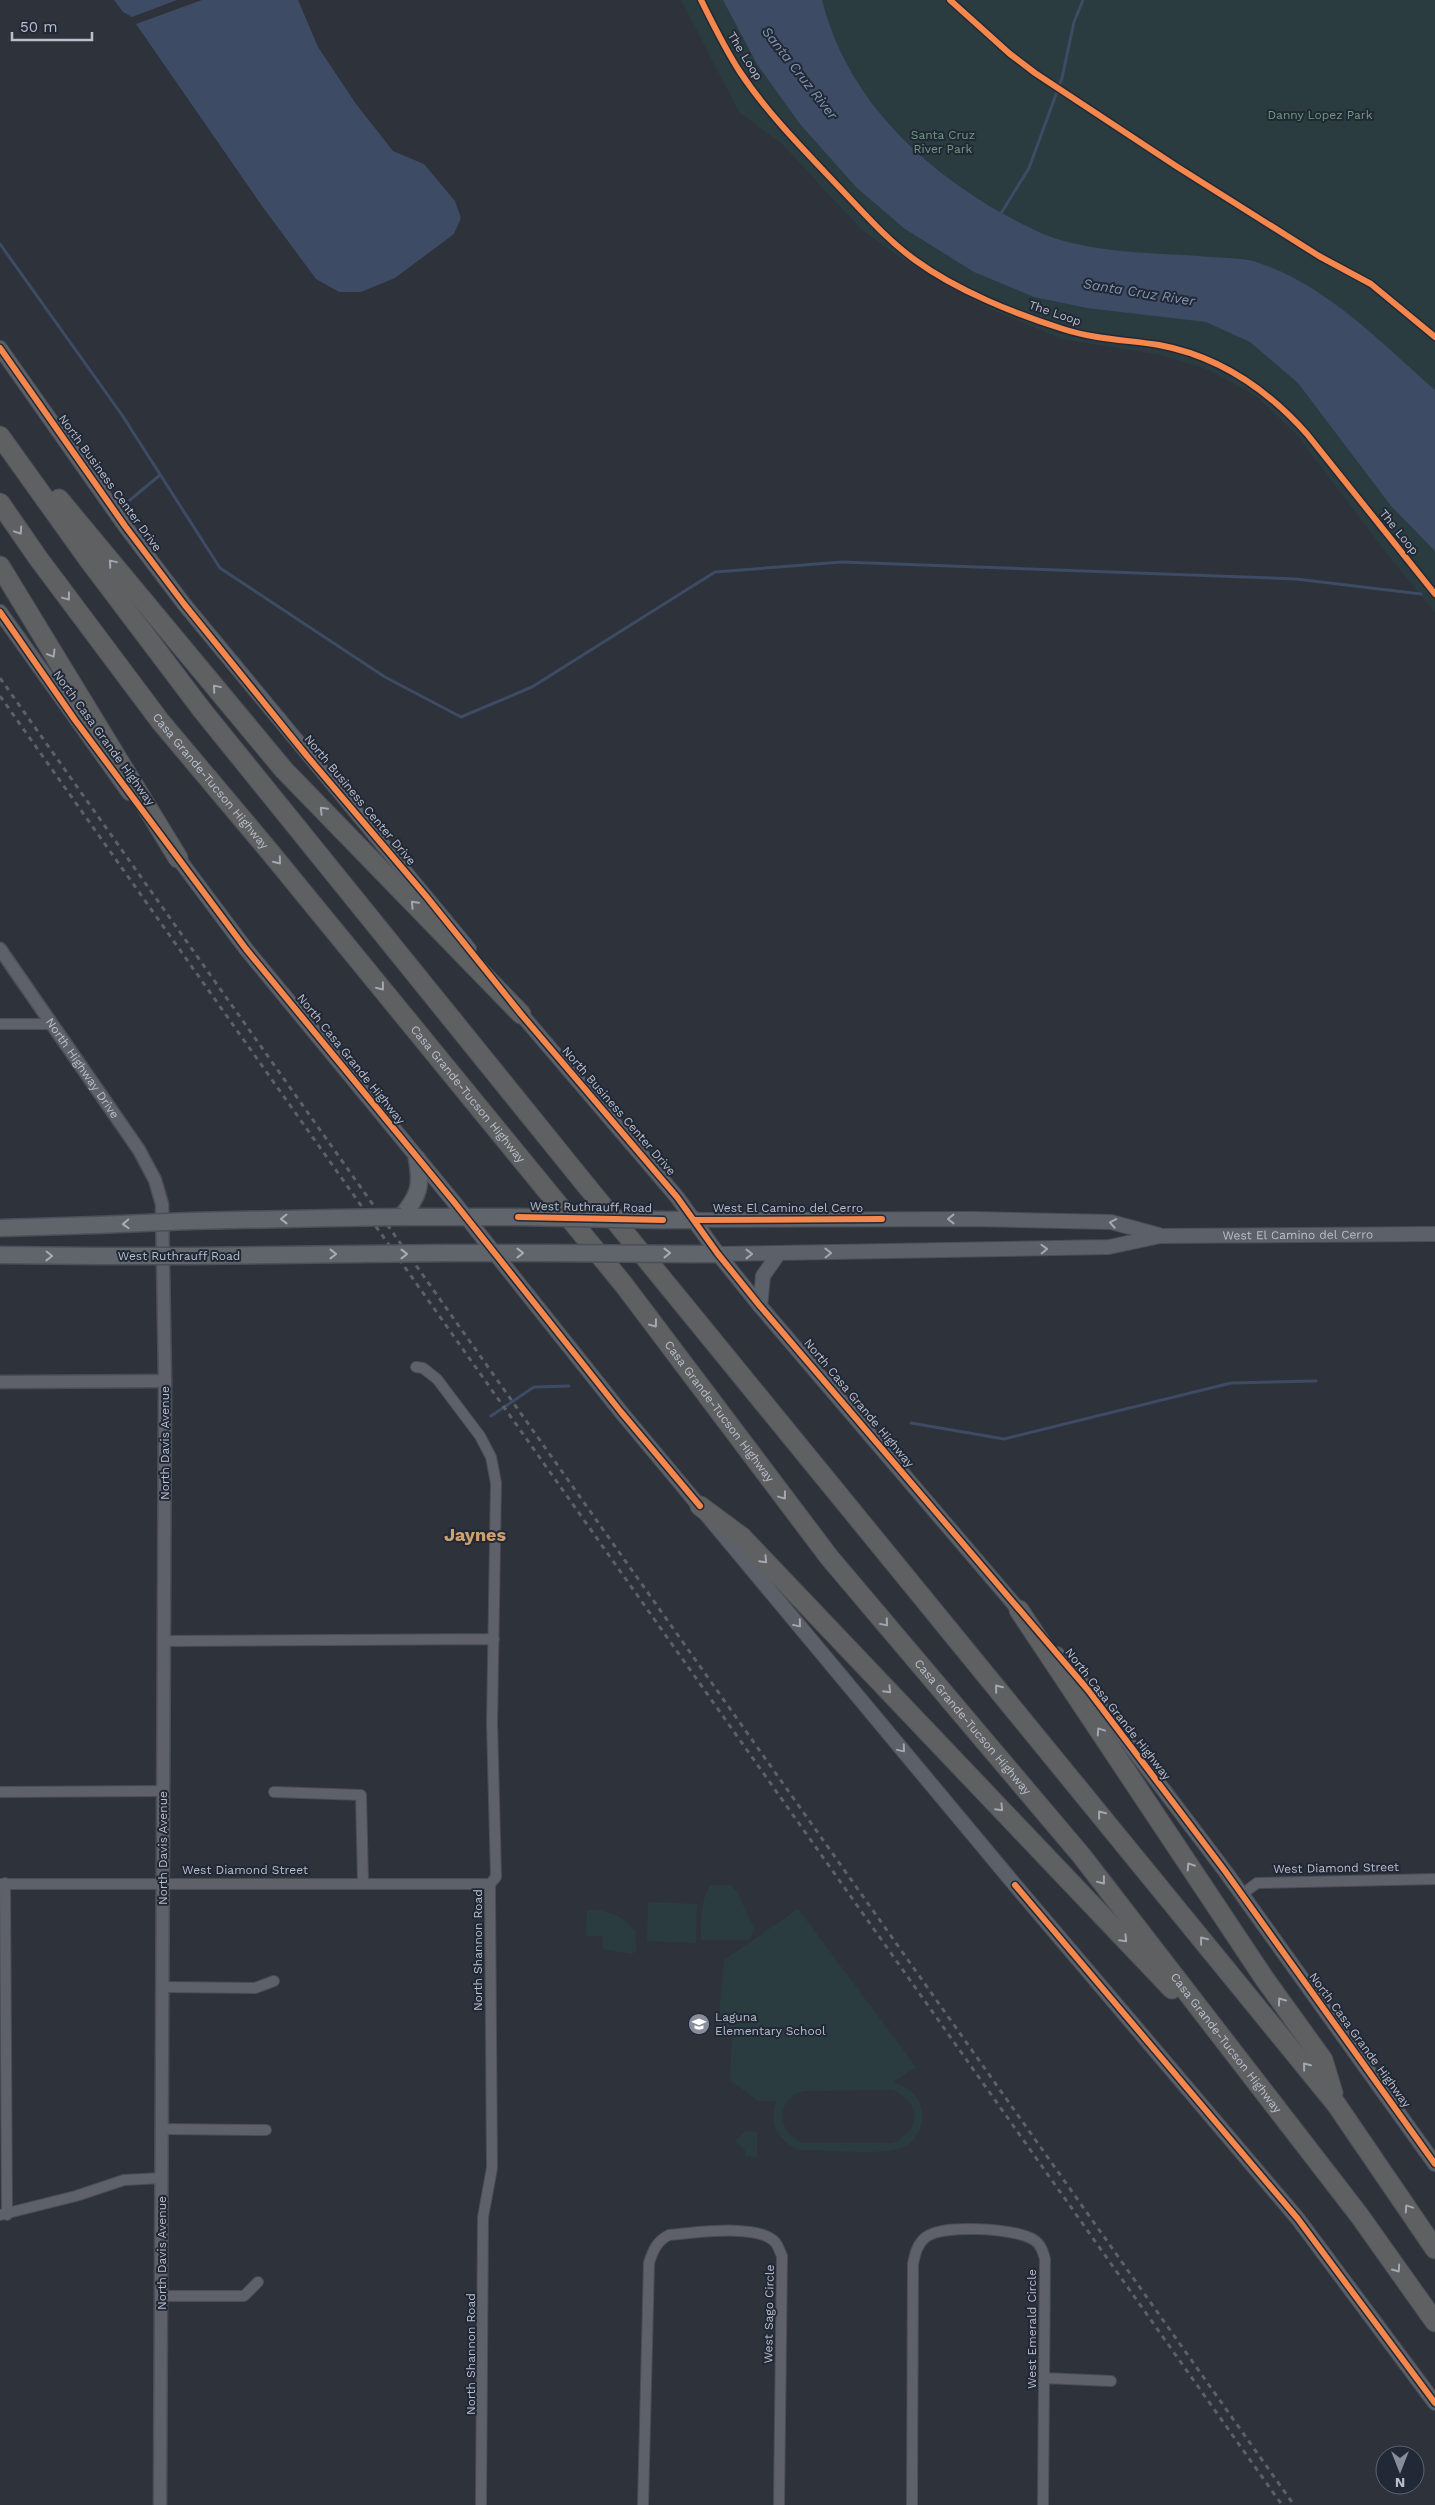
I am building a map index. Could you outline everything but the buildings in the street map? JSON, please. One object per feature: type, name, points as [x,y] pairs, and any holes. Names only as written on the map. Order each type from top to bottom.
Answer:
[{"type":"highway","points":[[0,429],[284,770],[521,1014]]},
{"type":"highway","points":[[0,436],[88,559],[202,710],[597,1199],[1336,2104],[1435,2249]]},
{"type":"highway","name":"Casa Grande-Tucson Highway","points":[[0,503],[38,558],[160,721],[270,852],[618,1278],[829,1557],[1081,1854],[1359,2215],[1435,2322]]},
{"type":"highway","points":[[0,566],[178,858]]},
{"type":"highway","points":[[700,1506],[742,1536],[1210,2030],[1225,2041]]},
{"type":"highway","points":[[1019,1610],[1264,1978],[1323,2060],[1336,2104]]},
{"type":"main road","name":"North Business Center Drive","points":[[0,348],[125,526],[184,604],[307,756],[426,896],[521,1014],[677,1197],[718,1254]]},
{"type":"main road","name":"North Casa Grande Highway","points":[[0,612],[75,720],[240,941],[416,1159],[465,1216],[621,1412],[1014,1885],[1298,2219],[1435,2403]]},
{"type":"main road","points":[[408,1214],[418,1193],[419,1174],[416,1159]]},
{"type":"main road","name":"West Ruthrauff Road","points":[[0,1228],[408,1214],[694,1220]]},
{"type":"main road","name":"West El Camino del Cerro","points":[[694,1220],[972,1219],[1112,1222],[1160,1236]]},
{"type":"main road","name":"West El Camino del Cerro","points":[[718,1254],[1109,1247],[1160,1236],[1435,1234]]},
{"type":"main road","name":"North Casa Grande Highway","points":[[718,1254],[760,1306],[1088,1690],[1241,1894],[1435,2164]]},
{"type":"main road","name":"West Ruthrauff Road","points":[[0,1255],[718,1254]]},
{"type":"main road","points":[[760,1306],[760,1290],[763,1276],[779,1254]]},
{"type":"street","name":"North Highway Drive","points":[[0,949],[139,1150],[159,1191]]},
{"type":"street","points":[[0,1024],[52,1024]]},
{"type":"street","name":"North Davis Avenue","points":[[159,1191],[162,1204],[164,1266],[165,1381],[160,2505]]},
{"type":"street","name":"North Shannon Road","points":[[416,1367],[423,1368],[437,1379],[480,1436],[490,1457],[496,1483],[492,1723],[496,1877],[490,1884],[492,2168],[483,2217],[481,2505]]},
{"type":"street","points":[[0,1382],[165,1381]]},
{"type":"street","points":[[164,1641],[494,1639]]},
{"type":"street","points":[[0,1792],[163,1791]]},
{"type":"street","points":[[274,1792],[362,1795],[363,1882]]},
{"type":"street","name":"West Diamond Street","points":[[1241,1894],[1257,1883],[1435,1879]]},
{"type":"street","name":"West Diamond Street","points":[[2,1884],[363,1882],[490,1884]]},
{"type":"street","points":[[2,1884],[4,2215],[76,2196],[124,2180],[162,2178]]},
{"type":"street","points":[[162,1987],[255,1988],[274,1981]]},
{"type":"street","points":[[162,2129],[266,2130]]},
{"type":"street","name":"West Emerald Circle","points":[[912,2505],[913,2264],[915,2252],[926,2237],[943,2230],[1006,2231],[1021,2234],[1038,2244],[1045,2259],[1043,2505]]},
{"type":"street","name":"West Sago Circle","points":[[643,2505],[648,2263],[653,2249],[661,2239],[670,2234],[746,2232],[763,2234],[776,2242],[782,2256],[779,2505]]},
{"type":"street","points":[[161,2296],[244,2296],[258,2282]]},
{"type":"street","points":[[1044,2378],[1111,2381]]},
{"type":"green space","name":"Santa Cruz River Park","points":[[681,0],[1435,0],[1435,613],[1388,555],[1297,435],[1256,396],[1209,370],[1161,355],[1062,339],[986,307],[910,264],[863,231],[783,145],[739,112]]},
{"type":"green space","points":[[710,1885],[730,1885],[737,1892],[754,1928],[750,1940],[701,1940],[704,1898]]},
{"type":"green space","points":[[648,1902],[697,1904],[696,1943],[647,1941]]},
{"type":"green space","points":[[798,1909],[916,2067],[893,2082],[904,2086],[919,2101],[922,2119],[919,2130],[913,2140],[899,2149],[865,2152],[799,2150],[785,2142],[774,2124],[774,2109],[777,2101],[758,2101],[730,2080],[732,2036],[718,2028],[724,1960]],"holes":[[[892,2090],[909,2101],[915,2116],[909,2131],[902,2138],[892,2143],[803,2143],[788,2133],[783,2123],[782,2112],[786,2103],[793,2095],[804,2091]]]},
{"type":"green space","points":[[587,1910],[603,1910],[622,1918],[636,1931],[635,1941],[637,1950],[632,1954],[602,1949],[603,1936],[586,1936]]},
{"type":"green space","points":[[745,2131],[757,2132],[757,2157],[745,2156],[745,2150],[736,2141]]},
{"type":"water","points":[[114,0],[177,0],[132,17],[123,12]]},
{"type":"water","points":[[202,0],[298,0],[318,47],[356,104],[393,151],[424,164],[455,201],[461,218],[454,234],[395,278],[361,292],[339,292],[316,279],[262,206],[136,24]]},
{"type":"water","name":"Santa Cruz River","points":[[723,0],[822,0],[833,34],[848,66],[867,96],[888,123],[939,171],[998,211],[1025,225],[1043,234],[1089,247],[1253,261],[1279,271],[1304,284],[1350,316],[1435,390],[1435,551],[1391,506],[1298,383],[1250,342],[1206,322],[1087,308],[1034,297],[974,272],[905,229],[856,187],[800,124],[757,64]]},
{"type":"waterway","points":[[1000,215],[1029,168],[1062,78],[1074,22],[1083,0]]},
{"type":"waterway","points":[[0,244],[122,415],[220,568],[385,677],[461,717],[532,687],[715,572],[842,562],[1296,579],[1421,594]]},
{"type":"waterway","points":[[130,500],[160,475]]},
{"type":"waterway","points":[[911,1423],[1004,1439],[1231,1383],[1316,1381]]},
{"type":"waterway","points":[[491,1416],[534,1387],[569,1386]]},
{"type":"railway","points":[[0,678],[1294,2505]]},
{"type":"railway","points":[[0,696],[1282,2505]]},
{"type":"cycle path","name":"The Loop","points":[[701,0],[735,63],[774,117],[866,216],[904,252],[931,271],[967,291],[1025,316],[1087,335],[1181,350],[1221,366],[1240,377],[1275,403],[1307,434],[1435,594]]},
{"type":"cycle path","points":[[950,0],[1010,54],[1035,73],[1176,166],[1319,256],[1371,284],[1435,337]]},
{"type":"cycle path","points":[[0,348],[125,526],[184,604],[307,756],[426,896],[521,1014],[677,1197],[718,1254],[760,1306],[1088,1690],[1225,1871],[1435,2164]]},
{"type":"cycle path","points":[[0,612],[75,720],[246,949],[454,1202],[621,1412],[700,1506]]},
{"type":"cycle path","points":[[518,1217],[663,1220]]},
{"type":"cycle path","points":[[694,1220],[882,1219]]},
{"type":"cycle path","points":[[1015,1885],[1298,2219],[1435,2403]]},
{"type":"place","name":"Laguna Elementary School","points":[[699,2024]]},
{"type":"district","name":"Jaynes","points":[[475,1535]]},
{"type":"park label","name":"Danny Lopez Park","points":[[1320,115]]}]
